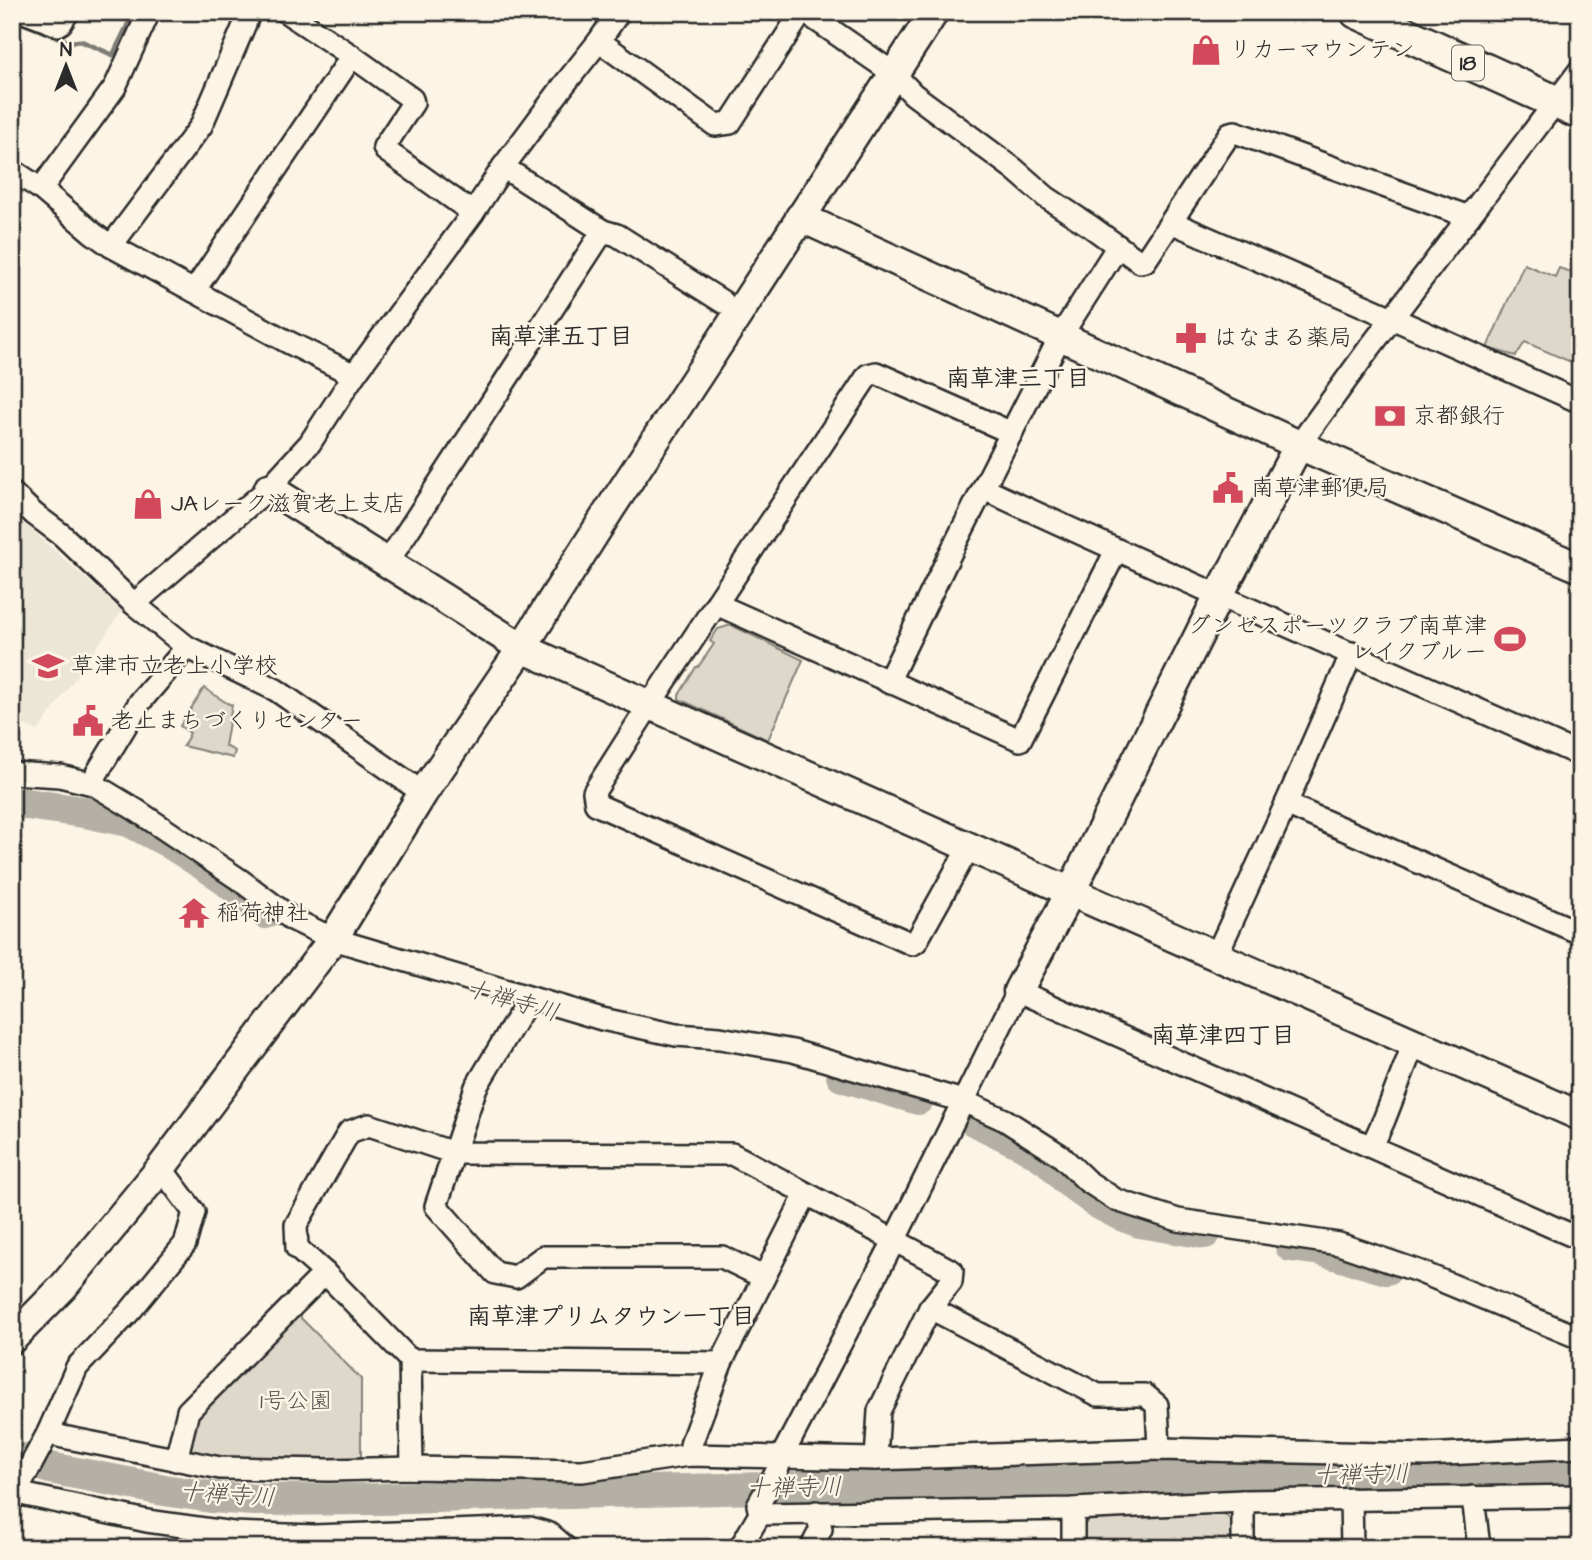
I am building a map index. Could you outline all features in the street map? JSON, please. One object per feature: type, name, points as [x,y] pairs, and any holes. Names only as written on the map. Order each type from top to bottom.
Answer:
[{"type":"main road","name":"18","points":[[1357,12],[1567,108]]},
{"type":"street","points":[[24,12],[58,25],[68,12]]},
{"type":"street","points":[[41,189],[115,87],[149,12]]},
{"type":"street","points":[[111,246],[201,126],[250,12]]},
{"type":"street","points":[[286,12],[412,99],[413,103],[384,147],[385,150],[472,213]]},
{"type":"street","points":[[134,604],[269,488],[310,443],[354,375],[503,167],[619,12]]},
{"type":"street","points":[[599,41],[715,125],[730,123],[804,12],[894,73],[913,94],[1014,169],[1046,197],[1140,262],[1145,261],[1230,133],[1235,132],[1469,217]]},
{"type":"street","points":[[12,1339],[63,1287],[161,1168],[333,939],[423,793],[522,648],[934,12]]},
{"type":"street","points":[[194,291],[352,56]]},
{"type":"street","points":[[740,1548],[779,1464],[1018,991],[1298,445],[1469,217],[1567,108],[1580,70]]},
{"type":"street","points":[[503,167],[603,231],[617,235],[723,302]]},
{"type":"street","points":[[12,170],[41,189],[111,246],[354,375]]},
{"type":"street","points":[[800,217],[1298,445],[1580,568]]},
{"type":"street","points":[[1171,222],[1580,402]]},
{"type":"street","points":[[387,563],[603,231]]},
{"type":"street","points":[[888,682],[1060,337],[1118,246]]},
{"type":"street","points":[[969,848],[916,943],[912,944],[602,807],[596,804],[594,792],[868,375],[876,373],[1012,433]]},
{"type":"street","points":[[269,488],[522,648],[1580,1116]]},
{"type":"street","points":[[984,489],[1116,551],[1580,755]]},
{"type":"street","points":[[12,493],[62,535],[134,604],[187,647],[276,690],[423,793]]},
{"type":"street","points":[[716,604],[1020,740],[1116,551]]},
{"type":"street","points":[[93,784],[140,702],[187,647]]},
{"type":"street","points":[[1216,956],[1352,653]]},
{"type":"street","points":[[12,772],[61,776],[93,784],[240,880],[292,919],[333,939],[602,1019],[676,1035],[720,1038],[793,1051],[963,1101],[1005,1119],[1060,1155],[1087,1181],[1116,1200],[1178,1220],[1339,1244],[1418,1271],[1580,1338]]},
{"type":"street","points":[[1286,804],[1580,933]]},
{"type":"street","points":[[1018,991],[1580,1239]]},
{"type":"street","points":[[526,997],[522,1012],[476,1087],[436,1206],[495,1273],[516,1277],[543,1257],[722,1257],[763,1277]]},
{"type":"street","points":[[1372,1146],[1414,1043]]},
{"type":"street","points":[[412,1468],[410,1360],[297,1248],[296,1225],[349,1132],[369,1125],[454,1153],[732,1154],[952,1271],[951,1282],[930,1308],[879,1411],[876,1459]]},
{"type":"street","points":[[161,1168],[194,1212],[185,1244],[131,1310],[77,1367],[45,1439],[17,1490],[232,1540],[530,1528],[550,1534],[566,1548]]},
{"type":"street","points":[[689,1455],[721,1363],[806,1194]]},
{"type":"street","points":[[176,1460],[188,1411],[325,1273]]},
{"type":"street","points":[[930,1308],[1098,1395],[1145,1395],[1157,1405],[1159,1449]]},
{"type":"street","points":[[410,1360],[721,1363]]},
{"type":"street","points":[[45,1439],[63,1437],[220,1468],[330,1470],[412,1468],[582,1471],[689,1455],[779,1464],[1159,1449],[1426,1455],[1580,1447]]},
{"type":"street","points":[[759,1509],[816,1512],[1073,1509],[1243,1501],[1580,1496]]},
{"type":"street","points":[[1473,1497],[1481,1548]]},
{"type":"street","points":[[1351,1499],[1352,1548]]},
{"type":"street","points":[[1243,1501],[1243,1548]]},
{"type":"street","points":[[1073,1509],[1073,1548]]},
{"type":"street","points":[[811,1548],[821,1530],[816,1512]]},
{"type":"shaded area","name":"草津市立老上小学校","points":[[12,512],[122,611],[38,731],[12,720]]},
{"type":"green space","points":[[1524,264],[1555,277],[1559,268],[1580,275],[1580,366],[1525,342],[1516,356],[1487,348]]},
{"type":"green space","points":[[731,625],[803,660],[768,740],[679,699],[696,667],[714,644],[710,641],[718,629]]},
{"type":"green space","points":[[204,688],[232,705],[225,746],[235,751],[233,758],[183,746],[190,733],[180,726]]},
{"type":"green space","name":"1号公園","points":[[296,1313],[361,1379],[361,1463],[226,1458],[195,1454],[187,1443],[199,1410]]},
{"type":"green space","points":[[1221,1511],[1233,1522],[1234,1548],[1081,1548],[1080,1529],[1092,1517]]},
{"type":"waterway","points":[[12,19],[70,42],[81,41],[113,55],[134,12]]},
{"type":"waterway","name":"十禅寺川","points":[[12,802],[129,821],[220,875],[265,913]]},
{"type":"waterway","name":"十禅寺川","points":[[842,1076],[918,1099]]},
{"type":"waterway","name":"十禅寺川","points":[[975,1121],[1048,1160],[1069,1182],[1096,1202],[1117,1213],[1140,1222],[1205,1233]]},
{"type":"waterway","name":"十禅寺川","points":[[1291,1246],[1321,1250],[1387,1269]]},
{"type":"waterway","name":"十禅寺川","points":[[12,1456],[50,1468],[164,1490],[254,1500],[382,1499],[1145,1478],[1580,1471]]},
{"type":"place","name":"リカーマウンテン","points":[[1206,50]]},
{"type":"place","name":"はなまる薬局","points":[[1191,338]]},
{"type":"place","name":"京都銀行","points":[[1390,416]]},
{"type":"place","name":"南草津郵便局","points":[[1228,488]]},
{"type":"place","name":"JAレーク滋賀老上支店","points":[[148,504]]},
{"type":"place","name":"グンゼスポーツクラブ南草津 レイクブルー","points":[[1510,639]]},
{"type":"place","name":"草津市立老上小学校","points":[[48,666]]},
{"type":"place","name":"老上まちづくりセンター","points":[[88,721]]},
{"type":"place","name":"稲荷神社","points":[[194,913]]},
{"type":"district","name":"南草津五丁目","points":[[561,337]]},
{"type":"district","name":"南草津三丁目","points":[[1018,379]]},
{"type":"district","name":"南草津四丁目","points":[[1223,1036]]},
{"type":"district","name":"南草津プリムタウン一丁目","points":[[611,1317]]}]
